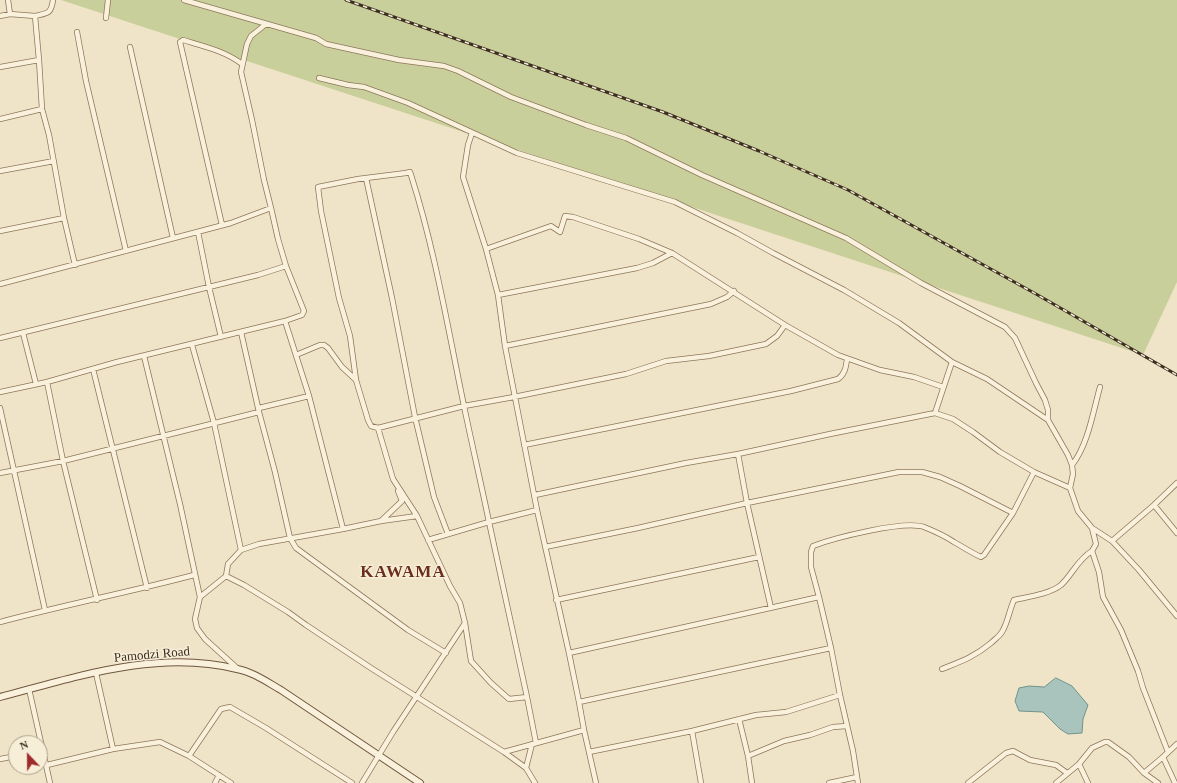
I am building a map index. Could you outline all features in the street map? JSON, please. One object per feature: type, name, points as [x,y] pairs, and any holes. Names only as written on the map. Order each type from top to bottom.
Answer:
[{"type":"street","points":[[8,0],[10,14]]},
{"type":"street","points":[[0,16],[10,14],[35,16],[48,13],[51,11],[53,0]]},
{"type":"street","points":[[106,18],[108,0]]},
{"type":"street","points":[[184,0],[316,38],[326,44],[337,47],[399,60],[444,66],[529,104],[626,138],[702,175],[852,240],[921,283],[957,301],[1008,330],[1015,338],[1036,384],[1046,400],[1048,420]]},
{"type":"street","points":[[35,16],[42,109],[75,265]]},
{"type":"street","points":[[0,392],[47,382],[117,362],[192,345],[285,321],[302,315],[304,311],[286,266],[278,238],[241,72],[247,44],[251,36],[266,24]]},
{"type":"street","points":[[77,32],[86,81],[126,251]]},
{"type":"street","points":[[222,225],[180,42],[183,40],[215,50],[226,54],[242,64]]},
{"type":"street","points":[[130,47],[174,238]]},
{"type":"street","points":[[0,67],[39,60]]},
{"type":"street","points":[[319,78],[370,89],[408,103],[517,153],[674,202],[737,232],[773,253],[844,290],[899,323],[952,362],[987,380],[1048,420],[1072,465],[1073,474],[1070,488],[1078,512],[1092,528],[1112,541],[1139,570],[1177,616]]},
{"type":"street","points":[[0,119],[42,109]]},
{"type":"street","points":[[472,133],[468,145],[463,177],[486,249],[498,295],[514,397],[596,783]]},
{"type":"street","points":[[0,171],[54,161]]},
{"type":"street","points":[[526,768],[534,743],[527,697],[464,406],[433,254],[423,213],[410,172],[324,185],[317,189],[339,298],[350,336],[356,380],[368,420],[372,426],[378,428],[415,417],[464,406],[626,374],[666,361],[709,356],[766,344],[777,336],[785,325]]},
{"type":"street","points":[[366,178],[392,298],[415,417],[434,497],[448,534]]},
{"type":"street","points":[[0,284],[198,232],[244,219],[271,208]]},
{"type":"street","points":[[486,249],[551,226],[560,232],[565,216],[598,225],[672,253],[811,341],[847,359],[880,370],[914,377],[943,387]]},
{"type":"street","points":[[0,231],[64,218]]},
{"type":"street","points":[[198,232],[220,337]]},
{"type":"street","points":[[498,295],[637,268],[653,263],[672,253]]},
{"type":"street","points":[[0,338],[258,275],[286,266]]},
{"type":"street","points":[[505,346],[711,304],[734,292]]},
{"type":"street","points":[[285,321],[309,396],[343,529]]},
{"type":"street","points":[[241,332],[290,538],[296,548],[408,630],[446,653]]},
{"type":"street","points":[[23,333],[36,384]]},
{"type":"street","points":[[192,345],[214,423],[241,550]]},
{"type":"street","points":[[296,355],[320,345],[324,345],[347,373],[356,380]]},
{"type":"street","points":[[144,356],[162,436],[180,504],[194,575],[200,597],[195,618],[197,628],[205,639],[238,669]]},
{"type":"street","points":[[524,445],[791,391],[838,379],[842,376],[845,370],[847,359]]},
{"type":"street","points":[[934,414],[952,362]]},
{"type":"street","points":[[94,369],[147,588]]},
{"type":"street","points":[[47,382],[63,461],[97,600]]},
{"type":"street","points":[[1072,465],[1081,452],[1085,441],[1100,387]]},
{"type":"street","points":[[0,473],[63,461],[214,423],[309,396]]},
{"type":"street","points":[[0,408],[45,610]]},
{"type":"street","points":[[535,495],[686,463],[738,454],[934,414],[953,419],[1000,452],[1034,472],[1070,488]]},
{"type":"street","points":[[378,428],[393,479],[402,501],[381,521]]},
{"type":"street","points":[[738,454],[747,503],[771,608]]},
{"type":"street","points":[[545,546],[638,528],[747,503],[899,472],[922,472],[960,486],[1013,513]]},
{"type":"street","points":[[858,783],[831,648],[811,567],[811,552],[813,546],[886,528],[914,525],[923,527],[947,538],[981,557],[984,555],[1013,513],[1034,472]]},
{"type":"street","points":[[393,479],[417,516],[450,586],[460,603],[471,661],[508,699],[527,697]]},
{"type":"street","points":[[1112,541],[1177,483]]},
{"type":"street","points":[[1154,505],[1177,532]]},
{"type":"street","points":[[428,540],[537,510]]},
{"type":"street","points":[[200,597],[226,576],[228,564],[241,550],[259,544],[290,538],[381,521],[417,516]]},
{"type":"street","points":[[942,669],[973,656],[1000,636],[1014,600],[1053,590],[1061,584],[1087,554],[1092,551],[1096,544],[1092,528]]},
{"type":"street","points":[[1092,551],[1099,572],[1103,597],[1121,630],[1168,752]]},
{"type":"street","points":[[556,600],[759,557]]},
{"type":"street","points":[[0,622],[45,610],[147,588],[194,575]]},
{"type":"street","points":[[226,576],[244,585],[288,612],[330,641],[504,752],[526,768],[535,783]]},
{"type":"street","points":[[569,653],[819,598]]},
{"type":"street","points":[[362,783],[393,732],[465,623]]},
{"type":"street","points":[[457,637],[468,640]]},
{"type":"street","points":[[580,702],[831,648]]},
{"type":"street","name":"Pamodzi Road","points":[[0,697],[124,667],[185,662],[206,663],[238,669],[257,676],[281,690],[419,783]]},
{"type":"street","points":[[96,673],[113,750]]},
{"type":"street","points":[[29,689],[39,735]]},
{"type":"street","points":[[589,752],[692,731],[756,715],[786,712],[840,696]]},
{"type":"street","points":[[189,756],[221,710],[230,707],[266,728],[352,783]]},
{"type":"street","points":[[739,719],[748,756],[752,783]]},
{"type":"street","points":[[748,756],[784,742],[833,727],[847,726]]},
{"type":"street","points":[[504,752],[584,730]]},
{"type":"street","points":[[692,731],[701,783]]},
{"type":"street","points":[[48,765],[113,750],[160,742],[189,756],[231,783]]},
{"type":"street","points":[[1056,783],[1079,764],[1092,748],[1108,742],[1129,757],[1144,773],[1158,783]]},
{"type":"street","points":[[1144,773],[1163,758],[1177,744]]},
{"type":"street","points":[[968,783],[1006,753],[1013,751],[1030,760],[1056,765],[1067,773]]},
{"type":"street","points":[[1163,758],[1175,783]]},
{"type":"street","points":[[1079,764],[1088,783]]},
{"type":"street","points":[[48,771],[50,783]]},
{"type":"street","points":[[215,783],[219,775]]},
{"type":"street","points":[[829,783],[857,777]]},
{"type":"green space","points":[[61,0],[1177,0],[1177,282],[1143,355]]},
{"type":"water","points":[[1056,678],[1072,686],[1088,705],[1083,719],[1082,733],[1068,734],[1060,729],[1043,712],[1019,711],[1015,701],[1019,688],[1029,686],[1044,687]]},
{"type":"railway","points":[[346,0],[663,112],[759,151],[848,190],[1036,294],[1177,375]]},
{"type":"district","name":"KAWAMA","points":[[403,573]]}]
